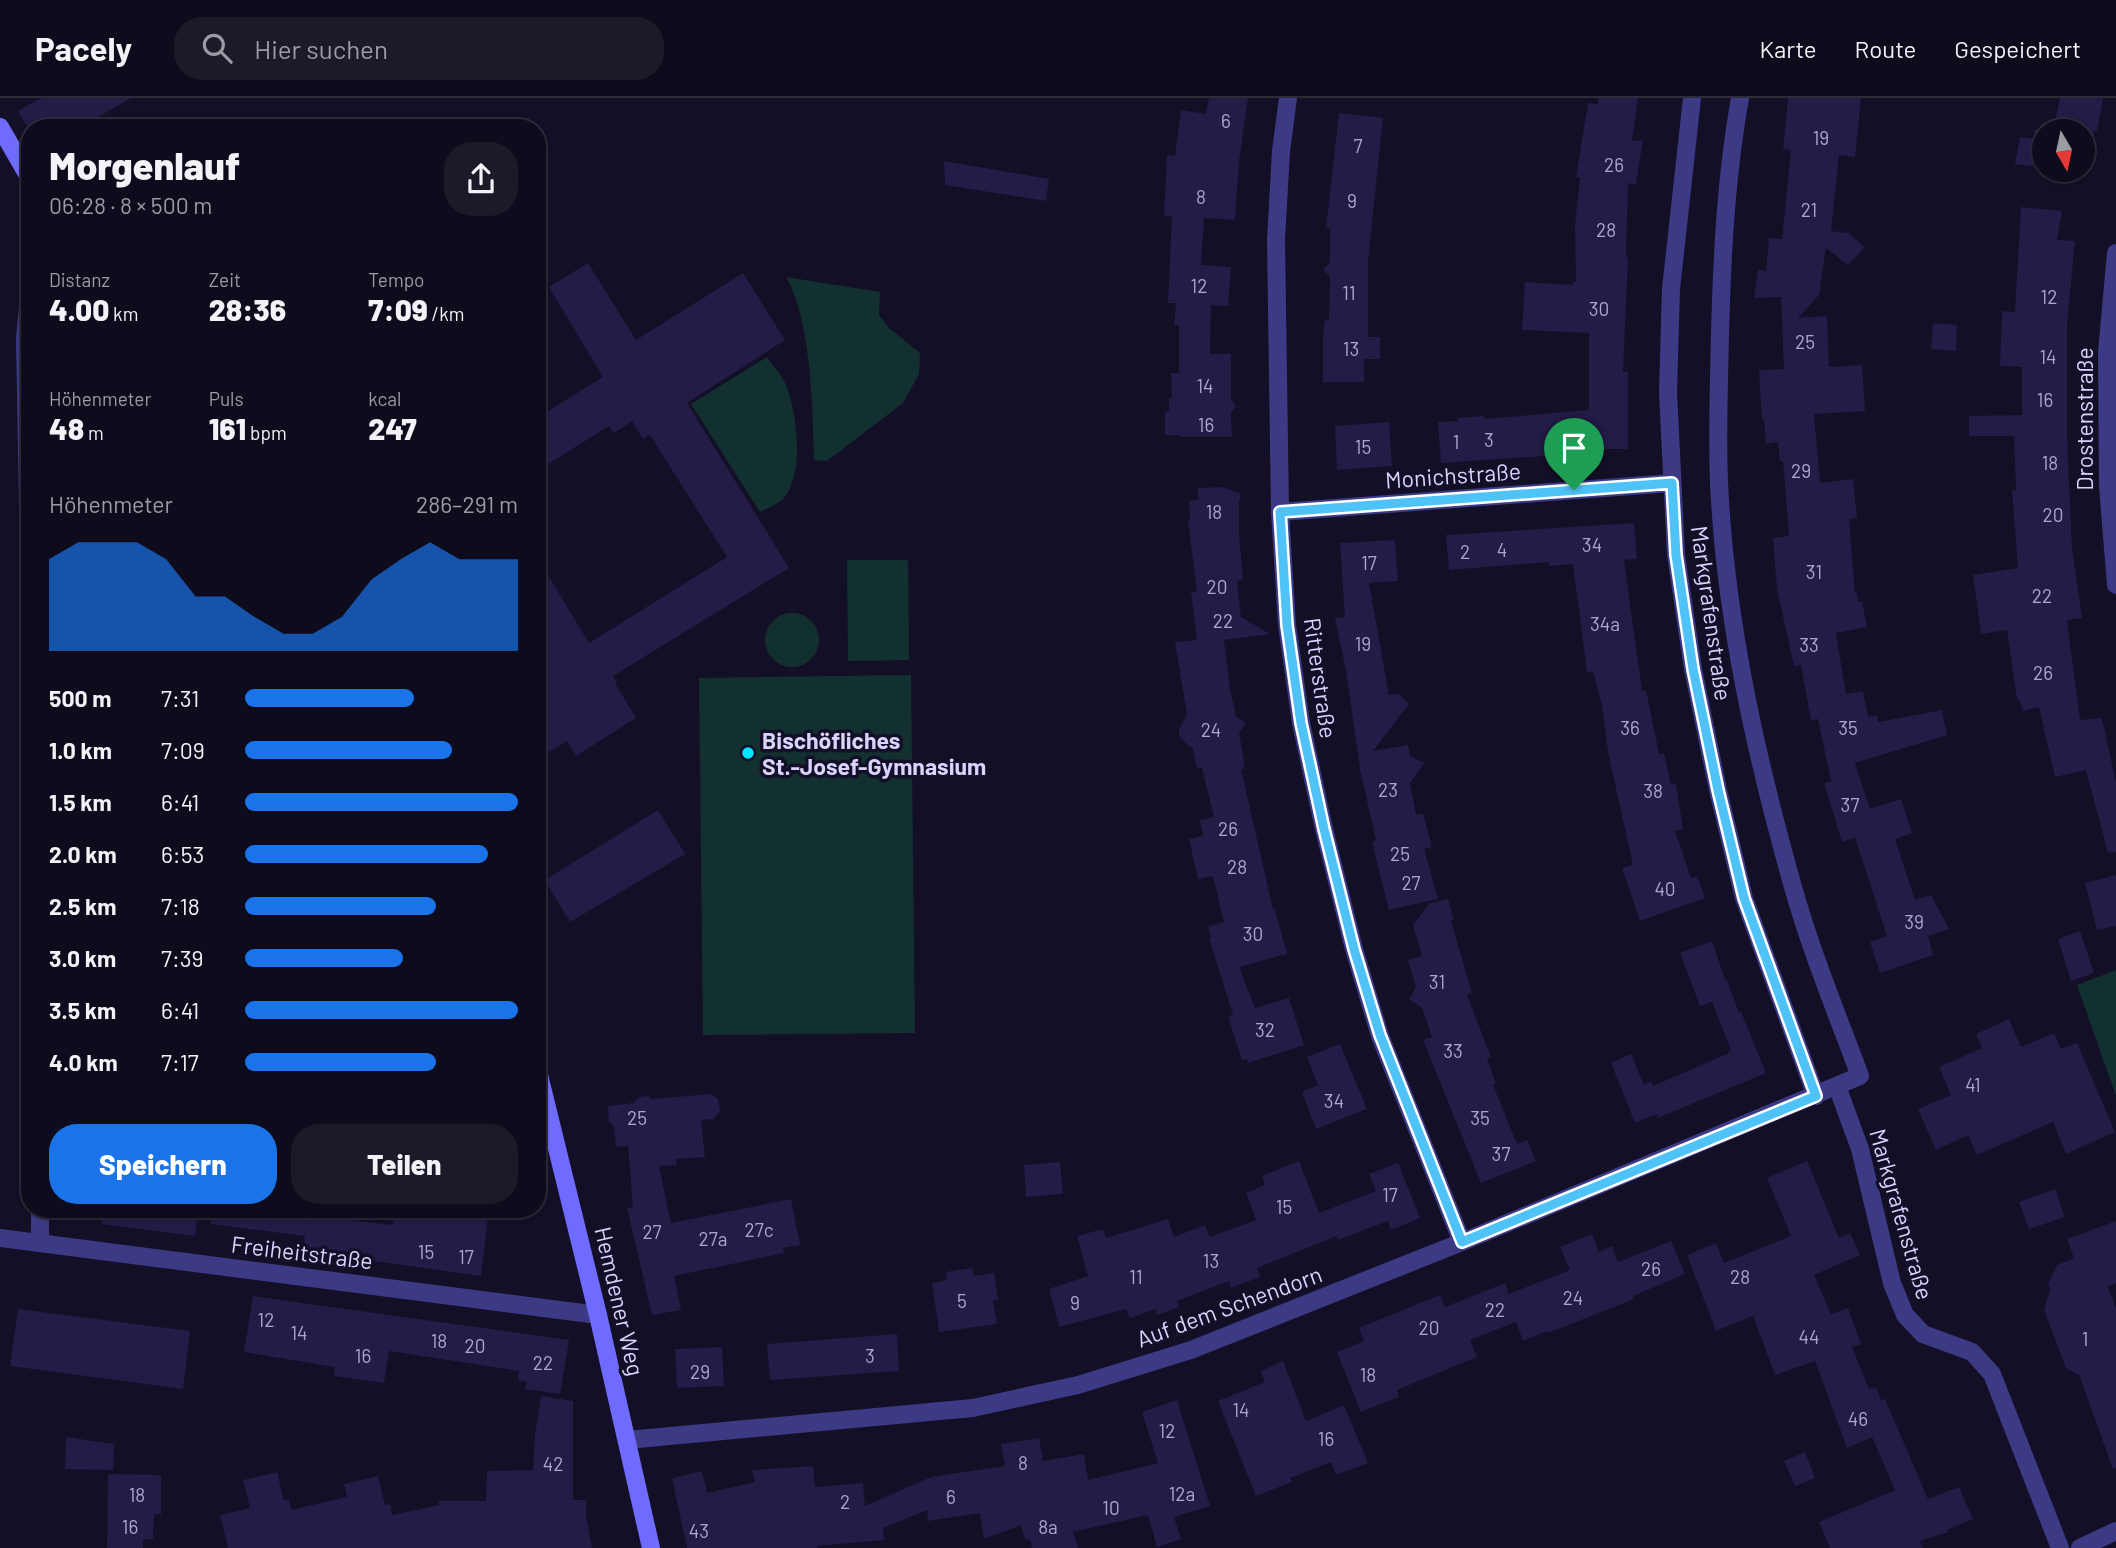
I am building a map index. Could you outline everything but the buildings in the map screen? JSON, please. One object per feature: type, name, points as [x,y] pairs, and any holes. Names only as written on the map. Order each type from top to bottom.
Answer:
[{"type":"street","name":"Ritterstraße","points":[[1288,98],[1281,151],[1276,240],[1280,512],[1287,625],[1301,723],[1354,949],[1380,1035],[1462,1242]]},
{"type":"street","name":"Markgrafenstraße","points":[[1692,98],[1671,289],[1668,392],[1676,555],[1693,669],[1744,898],[1816,1096],[1860,1076],[1793,889],[1766,782],[1740,659],[1725,553],[1719,482],[1721,277],[1728,178],[1740,98]]},
{"type":"street","points":[[0,127],[21,163]]},
{"type":"street","name":"Drostenstraße","points":[[2116,253],[2108,486],[2116,585]]},
{"type":"street","name":"Monichstraße","points":[[1280,512],[1672,483]]},
{"type":"street","name":"Markgrafenstraße","points":[[1837,1086],[1860,1149],[1892,1283],[1905,1315],[1923,1334],[1972,1352],[1992,1374],[2060,1548]]},
{"type":"street","name":"Auf dem Schendorn","points":[[627,1440],[973,1408],[1078,1385],[1191,1350],[1816,1096]]},
{"type":"street","name":"Hemdener Weg","points":[[546,1104],[651,1548]]},
{"type":"street","points":[[40,1218],[40,1244]]},
{"type":"street","name":"Freiheitstraße","points":[[0,1238],[598,1315]]},
{"type":"street","points":[[2080,1548],[2116,1531]]},
{"type":"green space","points":[[786,277],[880,292],[879,315],[889,328],[920,353],[919,374],[903,403],[827,461],[814,460],[806,340],[801,316]]},
{"type":"green space","points":[[767,357],[784,381],[790,397],[796,426],[797,458],[791,487],[784,498],[760,512],[691,404]]},
{"type":"green space","points":[[847,560],[908,560],[909,660],[848,661]]},
{"type":"green space","points":[[792,613],[811,621],[819,640],[811,659],[792,667],[773,659],[765,640],[773,621]]},
{"type":"green space","points":[[911,675],[915,1033],[703,1035],[699,678]]},
{"type":"green space","points":[[2116,970],[2116,1096],[2077,985]]},
{"type":"place","name":"Bischöfliches St.-Josef-Gymnasium","points":[[748,753]]},
{"type":"route","points":[[1672,483],[1676,555],[1693,669],[1718,790],[1744,898],[1816,1096],[1462,1242],[1380,1035],[1354,949],[1324,829],[1301,723],[1287,625],[1280,512],[1574,490],[1672,483]]}]
